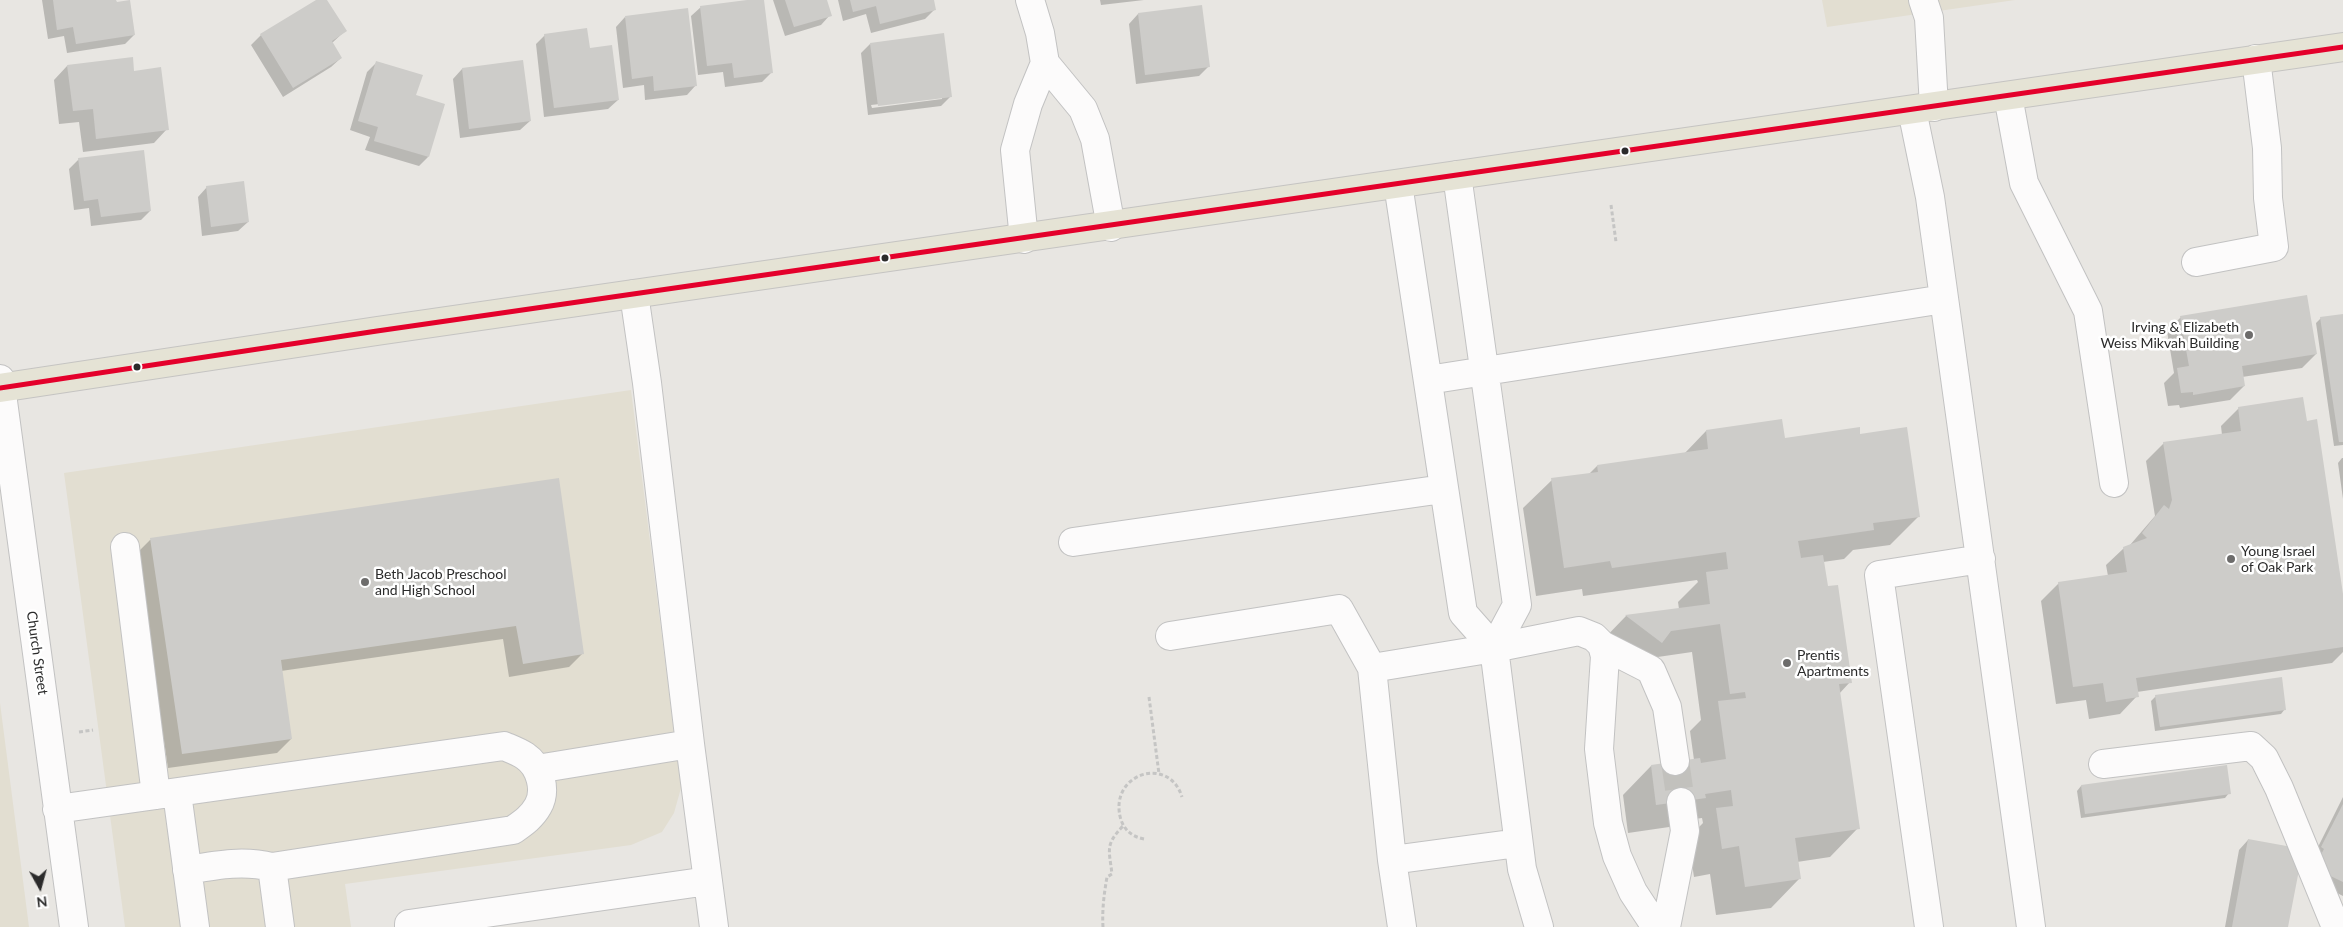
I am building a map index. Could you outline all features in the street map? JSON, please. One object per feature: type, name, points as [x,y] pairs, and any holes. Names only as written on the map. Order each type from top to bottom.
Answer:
[{"type":"main road","points":[[0,385],[1024,239],[2343,47]]},
{"type":"street","points":[[1030,0],[1040,33],[1045,63],[1083,109],[1095,139],[1111,226]]},
{"type":"street","points":[[1923,0],[1928,18],[1923,109],[1930,197],[2031,927]]},
{"type":"street","points":[[2196,262],[2274,247],[2256,59]]},
{"type":"street","points":[[1024,239],[1015,150],[1028,104],[1045,63]]},
{"type":"street","points":[[2008,96],[2024,183],[2088,311],[2114,483]]},
{"type":"street","points":[[1457,175],[1517,605],[1494,648]]},
{"type":"street","points":[[1398,184],[1463,613],[1494,648],[1522,869],[1539,927]]},
{"type":"street","points":[[634,294],[647,383],[714,927]]},
{"type":"street","points":[[1428,380],[1944,299]]},
{"type":"street","name":"Church Street","points":[[0,385],[74,927]]},
{"type":"street","points":[[1073,542],[1443,489]]},
{"type":"street","points":[[125,547],[167,794],[188,870],[195,927]]},
{"type":"street","points":[[1929,927],[1878,575],[1981,559]]},
{"type":"street","points":[[1170,636],[1339,609],[1372,668],[1392,860],[1402,927]]},
{"type":"street","points":[[1372,668],[1494,648],[1579,631],[1594,637],[1602,645],[1651,670],[1667,707],[1676,762]]},
{"type":"street","points":[[1602,645],[1605,656],[1605,680],[1599,749],[1608,823],[1617,856],[1632,892],[1656,927]]},
{"type":"street","points":[[537,768],[690,744]]},
{"type":"street","points":[[57,809],[504,746],[526,756],[537,768],[540,777],[542,792],[539,805],[527,820],[513,830],[272,867],[253,862],[230,863],[188,870]]},
{"type":"street","points":[[2102,764],[2251,746],[2264,758],[2279,788],[2336,927]]},
{"type":"street","points":[[1666,927],[1685,831],[1681,802]]},
{"type":"street","points":[[1392,860],[1518,843]]},
{"type":"street","points":[[272,867],[280,927]]},
{"type":"street","points":[[409,927],[409,924],[708,881]]},
{"type":"path","points":[[1610,205],[1616,242]]},
{"type":"path","points":[[1149,697],[1159,774]]},
{"type":"path","points":[[72,733],[93,730]]},
{"type":"path","points":[[1144,839],[1137,837],[1123,826],[1118,804],[1121,793],[1126,785],[1138,776],[1159,774],[1175,782],[1182,797]]},
{"type":"path","points":[[1103,927],[1102,910],[1107,877],[1112,874],[1110,841],[1123,826]]},
{"type":"shaded area","points":[[1822,0],[2015,0],[1827,27]]},
{"type":"shaded area","points":[[631,390],[681,788],[674,813],[662,832],[631,845],[345,884],[351,927],[125,927],[64,473]]},
{"type":"shaded area","points":[[0,703],[29,927],[0,927]]},
{"type":"building","points":[[53,0],[116,0],[117,2],[130,0],[135,35],[76,44],[73,27],[57,30]]},
{"type":"building","points":[[316,0],[327,0],[347,31],[332,41],[342,58],[293,88],[260,34]]},
{"type":"building","points":[[747,0],[764,0],[773,73],[734,78],[732,63],[707,66],[700,6]]},
{"type":"building","points":[[785,0],[827,0],[832,16],[794,27]]},
{"type":"building","points":[[850,0],[934,0],[936,10],[880,24],[876,6],[853,12]]},
{"type":"building","points":[[1202,5],[1210,67],[1145,75],[1138,13]]},
{"type":"building","points":[[688,8],[697,86],[654,91],[653,76],[632,79],[625,16]]},
{"type":"building","points":[[587,28],[590,48],[612,45],[619,100],[554,108],[544,34]]},
{"type":"building","points":[[944,33],[952,97],[878,106],[870,43]]},
{"type":"building","points":[[133,57],[134,71],[161,67],[169,130],[96,139],[93,109],[73,111],[67,65]]},
{"type":"building","points":[[523,60],[531,121],[469,129],[462,68]]},
{"type":"building","points":[[376,61],[423,75],[416,95],[445,104],[429,157],[374,141],[378,127],[358,121]]},
{"type":"building","points":[[144,150],[151,211],[101,217],[98,199],[84,201],[78,158]]},
{"type":"building","points":[[244,181],[249,222],[211,227],[206,186]]},
{"type":"building","name":"Irving & Elizabeth Weiss Mikvah Building","points":[[2307,295],[2317,354],[2242,366],[2245,386],[2193,395],[2193,392],[2181,393],[2177,368],[2189,366],[2180,316]]},
{"type":"building","points":[[2343,314],[2343,442],[2339,442],[2320,317]]},
{"type":"building","name":"Young Israel of Oak Park","points":[[2303,397],[2307,421],[2317,419],[2343,594],[2343,647],[2136,678],[2139,697],[2106,702],[2103,683],[2073,687],[2058,582],[2127,572],[2123,547],[2147,538],[2142,533],[2164,505],[2169,509],[2172,500],[2163,442],[2241,431],[2238,407]]},
{"type":"building","name":"Prentis Apartments","points":[[1782,419],[1785,438],[1860,427],[1860,434],[1907,427],[1920,517],[1873,523],[1874,530],[1798,541],[1801,558],[1823,555],[1828,586],[1838,585],[1852,683],[1839,684],[1860,829],[1795,838],[1801,879],[1745,887],[1739,846],[1722,849],[1716,808],[1733,806],[1731,790],[1705,794],[1706,798],[1656,805],[1651,765],[1700,758],[1701,763],[1726,759],[1718,701],[1746,698],[1745,692],[1730,694],[1720,624],[1671,631],[1662,643],[1625,615],[1710,604],[1706,572],[1728,569],[1726,552],[1612,568],[1610,561],[1564,568],[1551,478],[1598,472],[1597,465],[1708,449],[1706,430]]},
{"type":"building","name":"Beth Jacob Preschool and High School","points":[[559,478],[584,654],[523,664],[516,626],[281,660],[292,739],[182,754],[150,538]]},
{"type":"building","points":[[2282,677],[2286,710],[2160,727],[2155,695]]},
{"type":"building","points":[[2227,765],[2231,794],[2085,814],[2081,785]]},
{"type":"building","points":[[2343,804],[2343,882],[2314,868],[2324,849],[2321,847]]},
{"type":"building","points":[[2248,839],[2303,849],[2288,927],[2232,927]]},
{"type":"tunnel","points":[[1675,761],[1681,802]]},
{"type":"transit line","points":[[0,388],[377,331],[2343,47]]},
{"type":"place","name":"Irving & Elizabeth Weiss Mikvah Building","points":[[2249,335]]},
{"type":"place","name":"Young Israel of Oak Park","points":[[2231,559]]},
{"type":"place","name":"Beth Jacob Preschool and High School","points":[[365,582]]},
{"type":"place","name":"Prentis Apartments","points":[[1787,663]]}]
